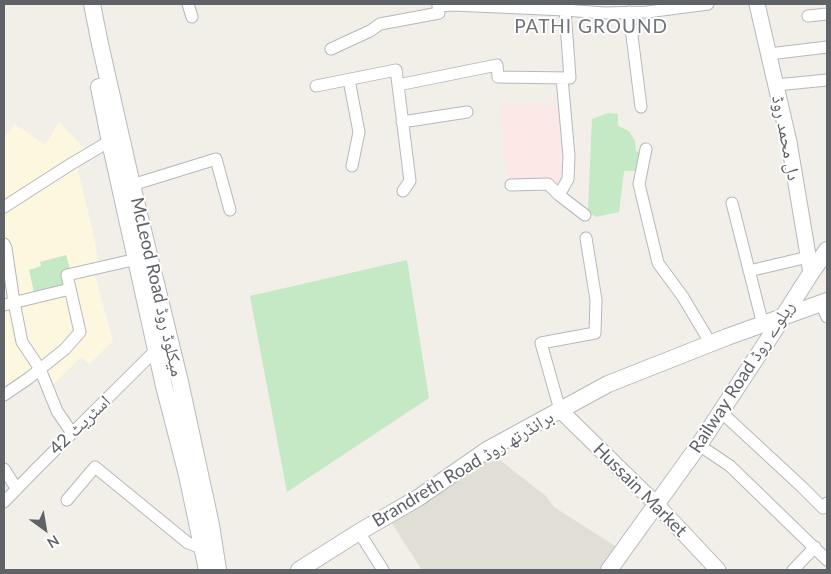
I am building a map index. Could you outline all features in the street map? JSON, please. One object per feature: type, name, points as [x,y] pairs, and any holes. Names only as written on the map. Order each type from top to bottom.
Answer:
[{"type":"main road","name":"McLeod Road میکلوڈ روڈ","points":[[83,4],[116,138],[132,184],[172,384],[187,475],[208,570]]},
{"type":"main road","name":"McLeod Road میکلوڈ روڈ","points":[[92,4],[137,259],[157,350],[172,384],[211,525],[218,570]]},
{"type":"main road","name":"Railway Road ریلوے روڈ","points":[[609,570],[699,445],[783,317],[809,265],[827,250]]},
{"type":"main road","name":"Brandreth Road برانڈرتھ روڈ","points":[[299,570],[418,498],[487,450],[608,384],[763,324],[825,307]]},
{"type":"street","points":[[188,4],[192,17]]},
{"type":"street","points":[[331,49],[370,31],[380,24],[439,13],[438,6],[543,7],[604,13],[708,4]]},
{"type":"street","name":"دل محمد روڈ","points":[[757,4],[789,142],[809,265]]},
{"type":"street","points":[[398,85],[497,65],[498,77],[570,78],[565,10]]},
{"type":"street","points":[[629,12],[642,106]]},
{"type":"street","points":[[808,16],[827,14]]},
{"type":"street","points":[[769,54],[827,47]]},
{"type":"street","points":[[316,86],[396,70],[410,181],[403,192]]},
{"type":"street","points":[[559,195],[568,179],[562,78]]},
{"type":"street","points":[[349,80],[359,132],[352,166]]},
{"type":"street","points":[[776,85],[827,80]]},
{"type":"street","points":[[402,122],[467,112]]},
{"type":"street","points":[[4,207],[116,138]]},
{"type":"street","points":[[646,149],[639,184],[658,263],[683,297],[711,344]]},
{"type":"street","points":[[132,184],[216,158],[230,210]]},
{"type":"street","points":[[511,185],[548,184],[585,215]]},
{"type":"street","points":[[732,203],[763,324]]},
{"type":"street","points":[[560,410],[541,343],[595,333],[596,300],[586,238]]},
{"type":"street","points":[[4,244],[6,248],[9,304],[22,342],[40,369],[57,411],[72,433]]},
{"type":"street","points":[[4,395],[65,349],[80,332],[67,274],[137,259]]},
{"type":"street","points":[[749,271],[809,265]]},
{"type":"street","points":[[9,304],[70,289]]},
{"type":"street","name":"اسٹریٹ 42","points":[[4,502],[157,350]]},
{"type":"street","name":"Hussain Market","points":[[560,410],[656,504],[718,570]]},
{"type":"street","points":[[720,411],[823,508],[827,503]]},
{"type":"street","points":[[699,445],[730,466],[827,560]]},
{"type":"street","points":[[67,500],[95,466],[188,543],[204,549]]},
{"type":"street","points":[[4,469],[16,488]]},
{"type":"street","points":[[359,532],[383,570]]},
{"type":"street","points":[[793,570],[814,547]]},
{"type":"shaded area","points":[[501,103],[564,106],[566,183],[508,185]]},
{"type":"shaded area","points":[[59,122],[89,153],[76,162],[95,241],[99,268],[93,269],[113,341],[89,364],[81,357],[48,389],[40,370],[4,394],[4,138],[15,124],[45,145]]},
{"type":"shaded area","points":[[487,450],[546,496],[554,507],[623,551],[608,570],[422,570],[387,516]]},
{"type":"green space","points":[[608,113],[618,114],[618,126],[629,131],[635,141],[636,151],[645,155],[642,171],[624,171],[619,212],[596,217],[588,211],[592,119]]},
{"type":"green space","points":[[66,255],[71,273],[70,289],[35,297],[29,270],[41,266],[40,262]]},
{"type":"green space","points":[[407,260],[429,398],[287,492],[250,296]]},
{"type":"district","name":"PATHI GROUND","points":[[591,27]]}]
